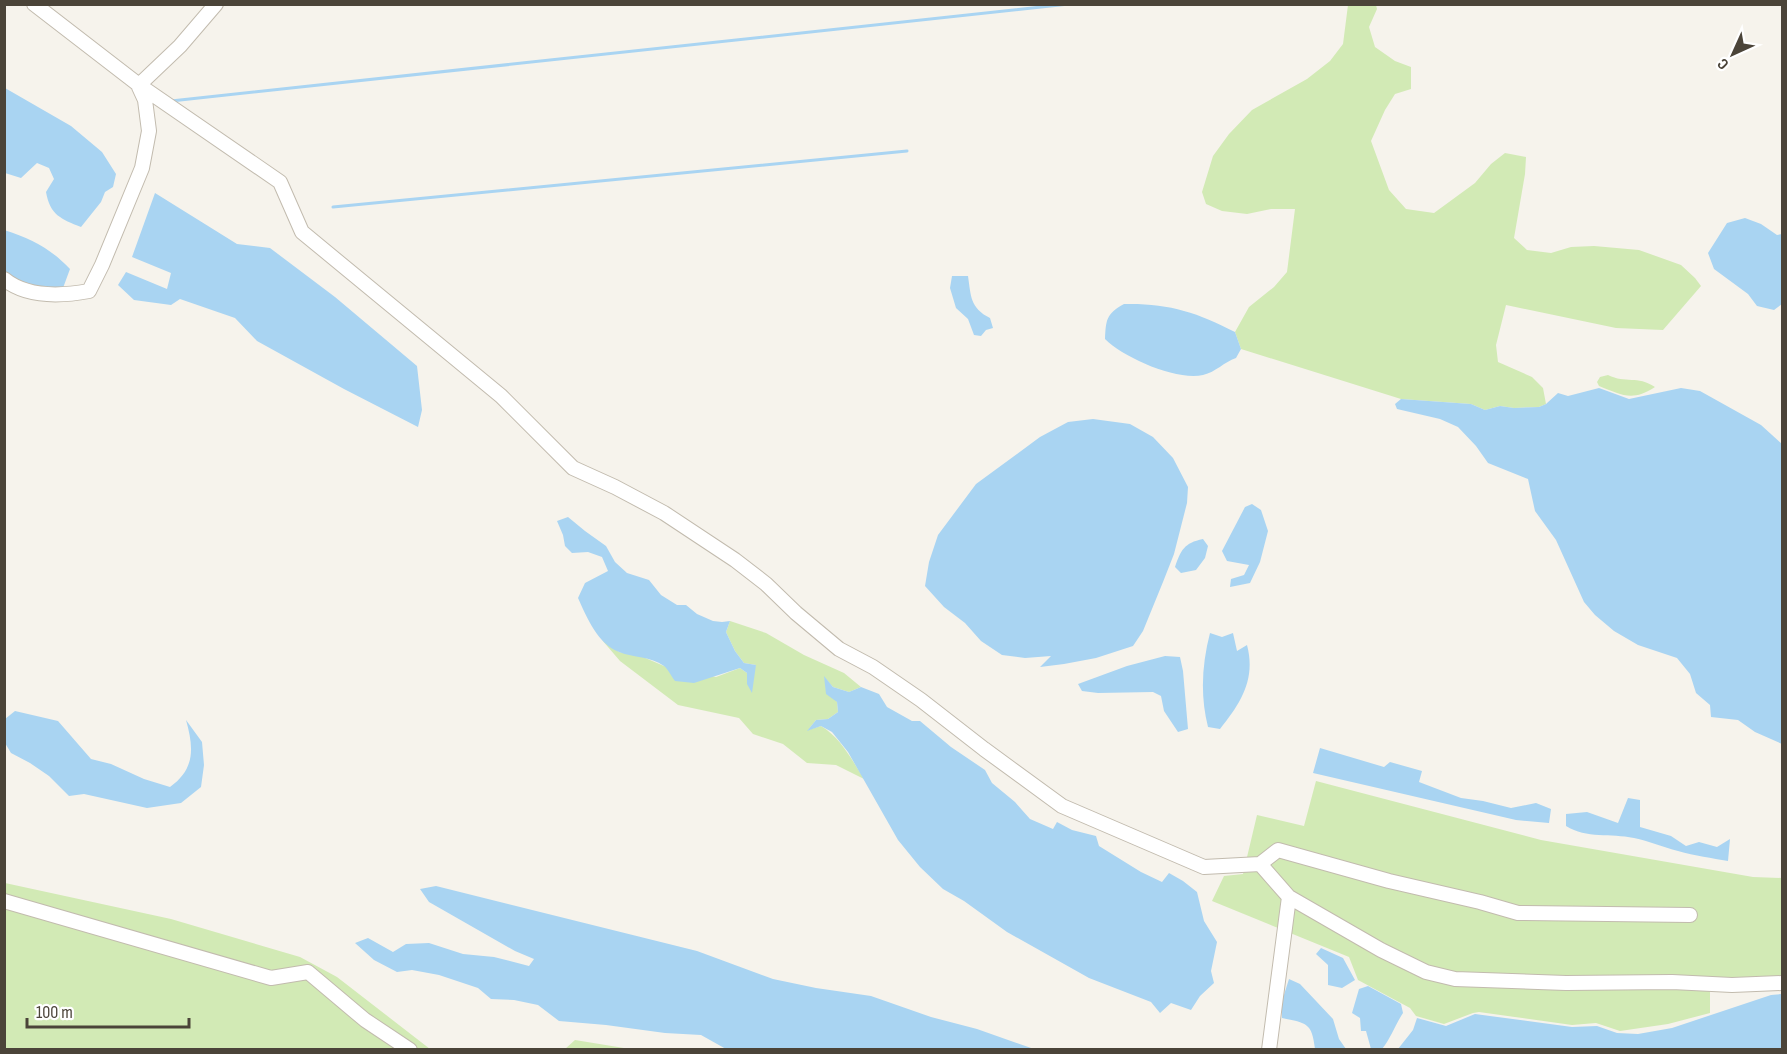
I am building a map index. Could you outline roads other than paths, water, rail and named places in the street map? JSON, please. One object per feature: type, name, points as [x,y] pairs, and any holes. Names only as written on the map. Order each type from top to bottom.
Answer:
[{"type":"street","points":[[34,4],[139,86],[280,182],[302,232],[501,396],[573,468],[664,513],[735,560],[766,584],[839,649],[873,667],[921,700],[1062,806],[1204,867],[1260,864],[1278,850],[1389,881],[1518,913],[1690,915]]},
{"type":"street","points":[[139,86],[180,46],[216,4]]},
{"type":"street","points":[[4,279],[12,285],[33,293],[69,294],[89,291],[142,168],[149,131],[145,100],[139,86]]},
{"type":"street","points":[[1260,864],[1289,897],[1381,950],[1426,972],[1455,979],[1566,983],[1782,983]]},
{"type":"street","points":[[1269,1050],[1289,897]]},
{"type":"street","points":[[4,901],[271,978],[308,972],[365,1020],[410,1050]]},
{"type":"water","points":[[5,88],[71,126],[102,152],[116,174],[113,187],[105,192],[101,202],[81,227],[62,218],[50,206],[46,192],[54,179],[49,168],[37,163],[21,178],[5,173]]},
{"type":"water","points":[[155,193],[237,244],[270,248],[335,297],[417,366],[422,410],[418,427],[257,341],[235,318],[180,299],[171,305],[134,300],[118,285],[126,272],[167,289],[171,273],[132,257]]},
{"type":"water","points":[[1745,218],[1761,224],[1777,235],[1782,234],[1782,304],[1774,310],[1757,306],[1748,294],[1714,269],[1708,253],[1727,223]]},
{"type":"water","points":[[4,230],[40,245],[63,262],[70,269],[63,288],[32,288],[5,274]]},
{"type":"water","points":[[952,276],[968,276],[975,306],[990,318],[993,328],[986,330],[981,336],[974,335],[968,319],[956,308],[950,288]]},
{"type":"water","points":[[1124,304],[1168,307],[1208,319],[1235,332],[1241,349],[1236,358],[1203,375],[1179,375],[1151,366],[1125,353],[1105,339],[1110,314]]},
{"type":"water","points":[[1599,388],[1629,399],[1681,388],[1700,391],[1761,425],[1782,444],[1782,744],[1755,732],[1738,720],[1711,717],[1710,705],[1696,693],[1690,674],[1677,658],[1638,645],[1614,631],[1595,615],[1584,602],[1556,540],[1535,511],[1528,479],[1488,463],[1458,427],[1440,419],[1397,409],[1395,404],[1401,399],[1471,404],[1485,410],[1500,406],[1539,407],[1558,393],[1568,396]]},
{"type":"water","points":[[1093,419],[1130,424],[1153,437],[1173,458],[1188,487],[1187,503],[1174,554],[1143,631],[1133,646],[1096,658],[1040,667],[1051,656],[1025,658],[1002,655],[981,641],[965,623],[944,607],[925,586],[929,562],[938,535],[976,484],[1040,437],[1068,422]]},
{"type":"water","points":[[1252,504],[1261,510],[1268,531],[1260,562],[1250,583],[1230,587],[1231,579],[1244,575],[1249,565],[1227,561],[1222,551],[1245,507]]},
{"type":"water","points":[[568,517],[606,546],[615,562],[627,573],[649,580],[661,595],[677,605],[686,605],[697,614],[713,621],[730,621],[726,632],[735,651],[744,663],[756,665],[752,693],[747,684],[747,673],[740,668],[694,683],[675,681],[665,667],[659,663],[619,652],[605,643],[594,630],[578,598],[585,583],[608,571],[602,557],[588,552],[572,553],[565,546],[557,521]]},
{"type":"water","points":[[1203,539],[1208,546],[1205,558],[1196,570],[1181,573],[1175,567],[1181,552],[1187,545]]},
{"type":"water","points":[[1210,633],[1222,637],[1233,633],[1237,651],[1247,645],[1249,657],[1250,669],[1245,690],[1220,729],[1208,727],[1204,703],[1205,656]]},
{"type":"water","points":[[1165,656],[1180,657],[1188,729],[1178,732],[1164,711],[1161,696],[1153,692],[1098,693],[1082,691],[1078,684],[1127,666]]},
{"type":"water","points":[[824,676],[833,687],[849,692],[861,687],[879,694],[887,707],[912,721],[920,721],[951,747],[985,770],[992,783],[1015,802],[1030,819],[1053,829],[1057,822],[1072,830],[1096,836],[1099,846],[1141,872],[1162,882],[1169,873],[1197,892],[1204,921],[1217,942],[1211,971],[1214,983],[1200,996],[1191,1010],[1171,1003],[1160,1013],[1151,1002],[1089,978],[1007,932],[943,889],[920,867],[898,840],[848,752],[832,732],[821,726],[807,731],[816,720],[828,719],[838,712],[837,702],[826,694]]},
{"type":"water","points":[[15,711],[58,721],[91,759],[111,764],[144,779],[170,787],[184,773],[190,757],[191,749],[186,720],[202,742],[204,765],[201,787],[181,803],[147,808],[84,794],[69,796],[49,776],[11,753],[5,743],[5,719]]},
{"type":"water","points":[[1320,748],[1384,767],[1390,762],[1422,771],[1419,782],[1461,798],[1511,808],[1536,803],[1551,809],[1549,823],[1516,820],[1313,773]]},
{"type":"water","points":[[1628,798],[1640,800],[1640,827],[1671,836],[1686,846],[1699,842],[1717,847],[1730,839],[1728,861],[1684,853],[1634,838],[1582,833],[1566,826],[1566,814],[1587,812],[1618,823]]},
{"type":"water","points":[[436,886],[697,951],[773,979],[871,996],[1034,1049],[726,1049],[701,1035],[559,1021],[538,1005],[514,1000],[491,999],[478,988],[439,975],[412,970],[397,972],[374,960],[355,943],[368,938],[393,952],[406,944],[429,943],[463,954],[494,957],[529,966],[534,959],[515,951],[429,902],[420,889]]},
{"type":"water","points":[[1321,948],[1343,958],[1355,980],[1342,988],[1328,985],[1328,965],[1316,954]]},
{"type":"water","points":[[1289,979],[1300,984],[1333,1019],[1339,1039],[1346,1049],[1315,1049],[1312,1034],[1307,1026],[1282,1018],[1282,1001]]},
{"type":"water","points":[[1368,986],[1401,1004],[1403,1013],[1382,1049],[1371,1049],[1366,1031],[1361,1031],[1360,1018],[1352,1013],[1359,989]]},
{"type":"water","points":[[1782,994],[1782,1049],[1398,1049],[1413,1030],[1417,1018],[1446,1026],[1475,1014],[1572,1027],[1597,1026],[1617,1033],[1638,1034],[1672,1028],[1771,995]]},
{"type":"waterway","points":[[171,101],[1069,4]]},
{"type":"waterway","points":[[333,207],[907,151]]}]
